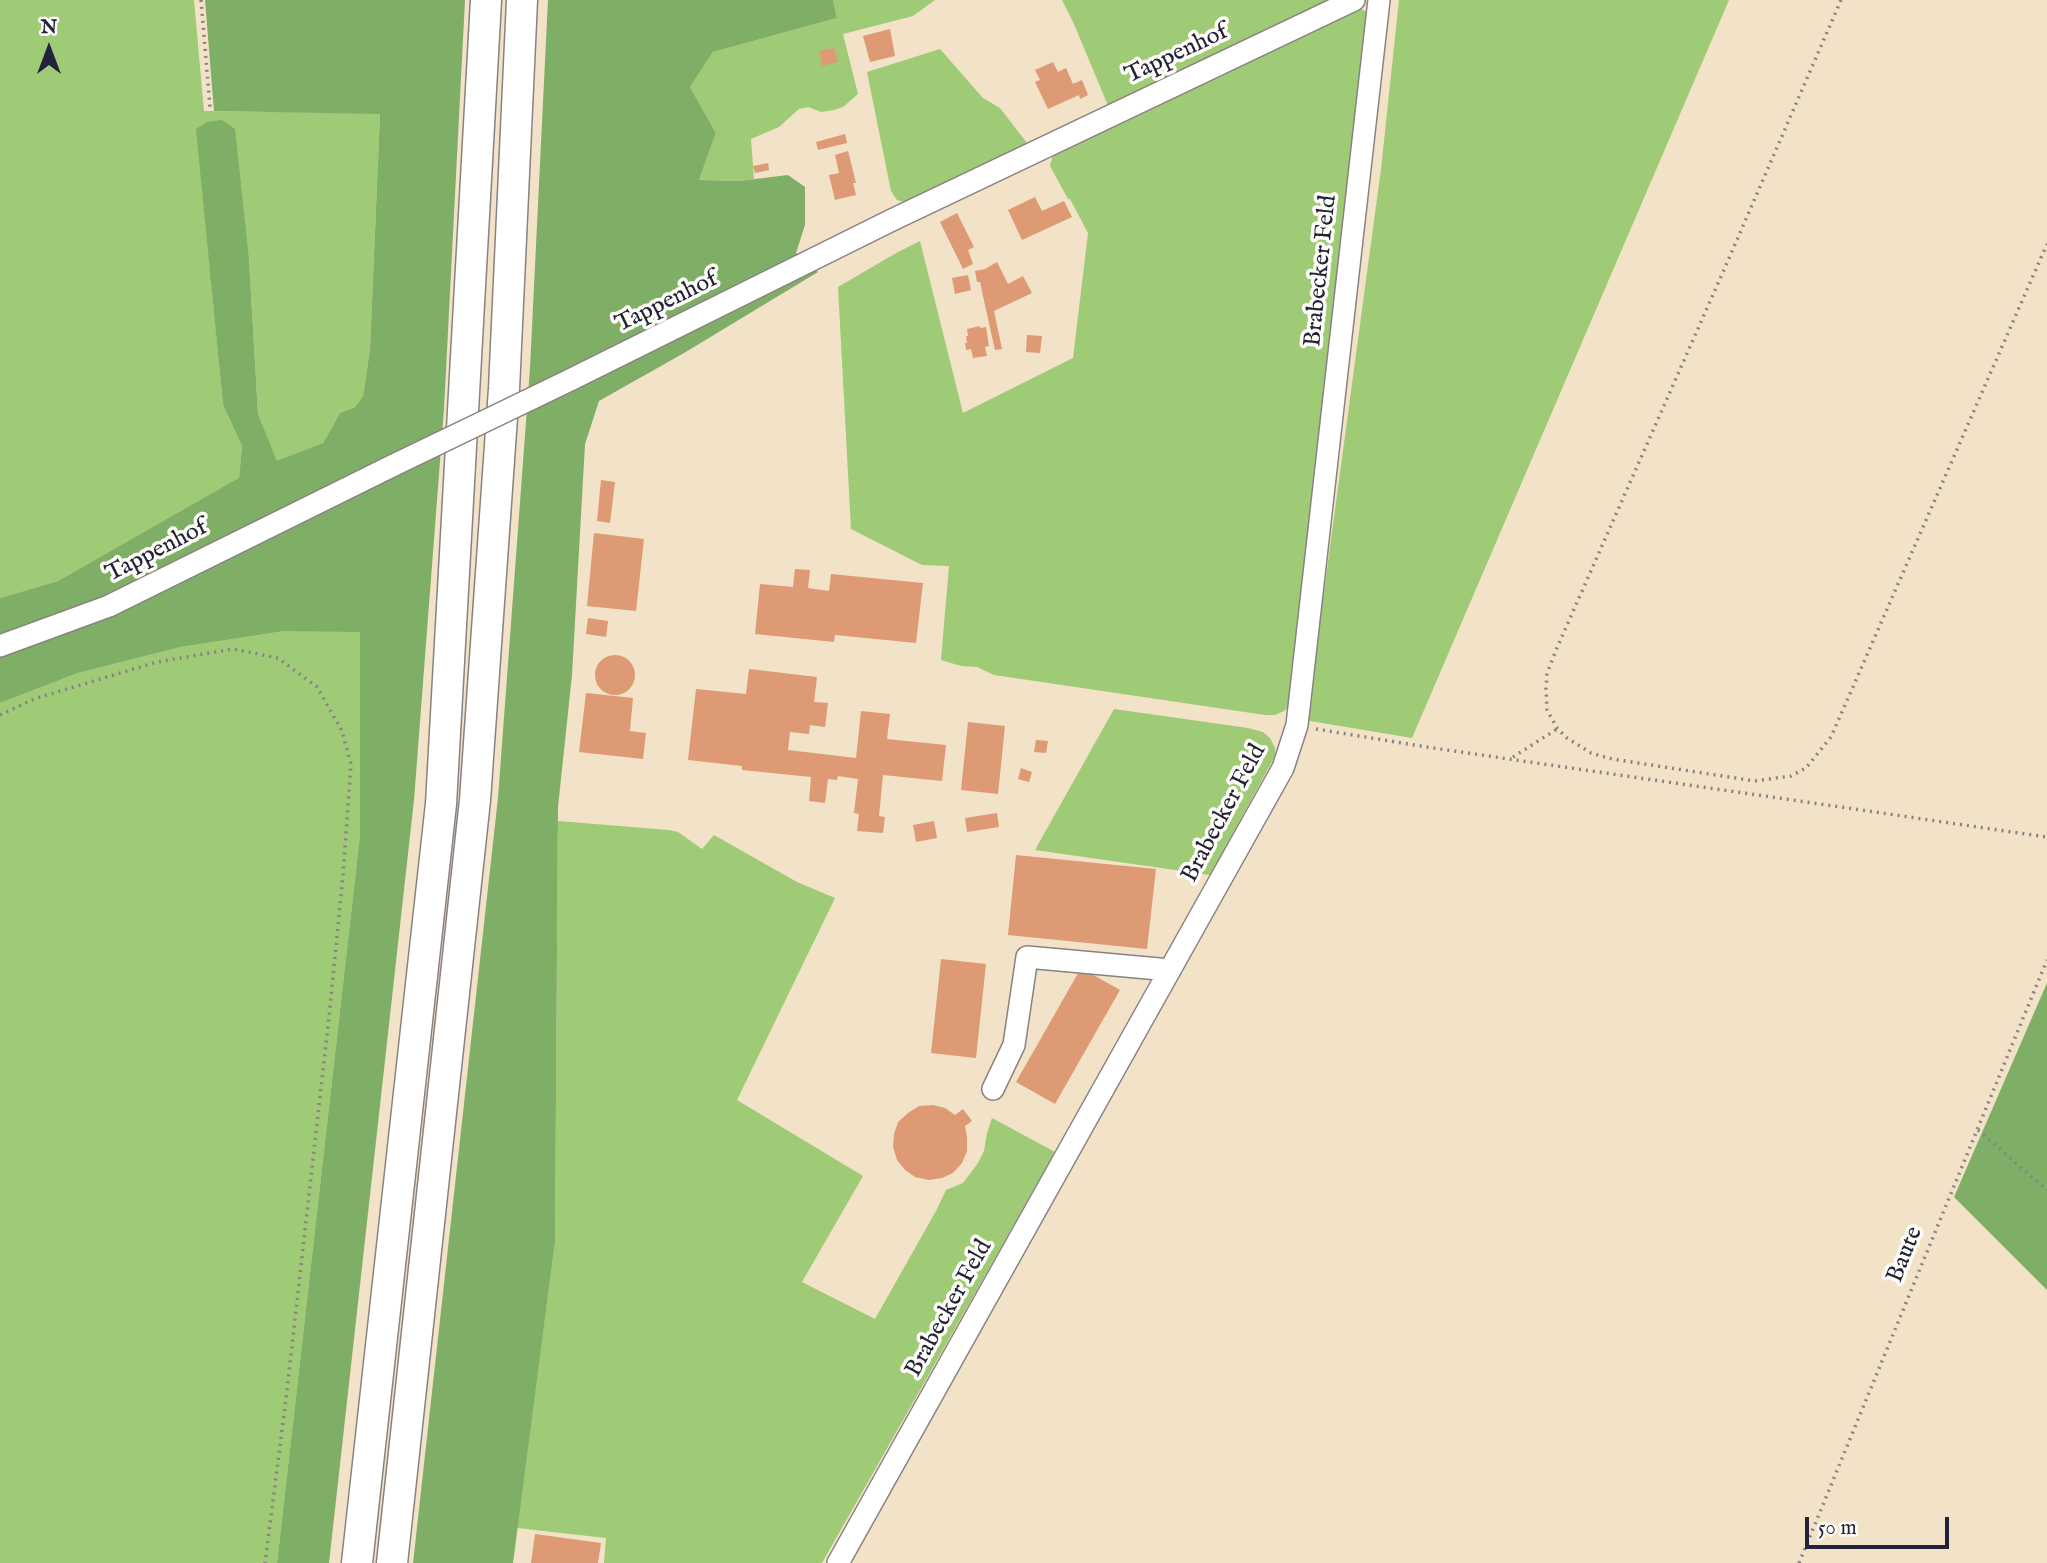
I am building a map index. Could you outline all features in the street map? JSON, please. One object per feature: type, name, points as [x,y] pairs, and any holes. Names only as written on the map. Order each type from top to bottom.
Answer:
[{"type":"highway","points":[[357,1563],[441,804],[486,0]]},
{"type":"highway","points":[[392,1563],[475,800],[504,389],[522,0]]},
{"type":"street","name":"Tappenhof","points":[[0,646],[108,606],[892,219],[1354,0]]},
{"type":"street","name":"Brabecker Feld","points":[[838,1563],[1283,768],[1297,725],[1379,0]]},
{"type":"street","points":[[993,1089],[1014,1045],[1027,957],[1170,970]]},
{"type":"path","points":[[201,0],[210,107]]},
{"type":"path","points":[[1841,0],[1547,674],[1547,710],[1557,728],[1567,738],[1591,753],[1612,759],[1755,781],[1791,776],[1806,768],[1831,737],[2047,244]]},
{"type":"path","points":[[0,715],[34,699],[157,662],[233,649],[278,658],[317,687],[342,731],[351,764],[343,875],[265,1563]]},
{"type":"path","points":[[1297,725],[1433,748],[2047,837]]},
{"type":"path","points":[[1512,758],[1557,728]]},
{"type":"path","name":"Baute","points":[[1800,1563],[2047,960]]},
{"type":"path","points":[[1978,1130],[2047,1190]]},
{"type":"green space","points":[[0,0],[194,0],[204,111],[380,113],[370,349],[363,396],[355,407],[340,413],[323,443],[277,462],[258,414],[249,260],[197,130],[223,405],[242,446],[239,479],[58,581],[0,598]]},
{"type":"green space","points":[[205,0],[465,0],[444,409],[414,800],[329,1563],[277,1563],[360,835],[360,632],[285,631],[181,647],[78,673],[0,703],[0,598],[58,581],[239,478],[242,446],[223,405],[196,129],[207,122],[222,120],[235,129],[249,260],[258,414],[277,461],[323,443],[340,413],[355,407],[363,396],[370,349],[380,114],[214,111]]},
{"type":"green space","points":[[548,0],[833,0],[837,18],[713,52],[690,87],[716,133],[699,180],[739,181],[788,175],[805,187],[805,225],[796,253],[818,272],[599,401],[585,444],[572,675],[558,807],[555,1242],[513,1563],[413,1563],[498,798],[530,368]]},
{"type":"green space","points":[[833,0],[935,0],[913,16],[843,34],[858,94],[843,107],[834,110],[821,112],[808,107],[799,109],[779,127],[751,139],[754,179],[699,180],[716,133],[690,87],[713,52],[837,18]]},
{"type":"green space","points":[[1062,0],[1338,0],[1109,108]]},
{"type":"green space","points":[[1399,0],[1729,0],[1412,738],[1310,721],[1308,718],[1381,169]]},
{"type":"green space","points":[[1357,7],[1367,12],[1290,705],[1275,715],[1265,715],[994,675],[977,667],[941,660],[949,566],[922,565],[851,529],[838,287],[920,241],[963,413],[1073,358],[1088,233],[1050,166],[1053,154]]},
{"type":"green space","points":[[940,49],[983,98],[1000,108],[1030,147],[910,204],[897,200],[891,191],[867,72]]},
{"type":"green space","points":[[285,631],[360,631],[360,835],[277,1563],[0,1563],[0,703],[78,673],[181,647]]},
{"type":"green space","points":[[1114,709],[1248,728],[1263,732],[1270,738],[1275,748],[1275,756],[1210,875],[1035,850]]},
{"type":"green space","points":[[558,821],[668,830],[678,832],[702,849],[714,835],[797,882],[835,898],[737,1100],[863,1176],[802,1282],[875,1319],[946,1190],[963,1183],[978,1163],[984,1151],[992,1118],[1055,1152],[822,1563],[604,1563],[606,1538],[517,1528],[555,1242]]},
{"type":"green space","points":[[2047,983],[2047,1290],[1954,1197]]},
{"type":"building","points":[[890,29],[895,56],[870,62],[863,36]]},
{"type":"building","points":[[834,48],[838,62],[822,66],[819,51]]},
{"type":"building","points":[[1053,62],[1058,72],[1066,68],[1073,84],[1082,80],[1088,95],[1080,99],[1079,95],[1048,109],[1035,82],[1040,80],[1035,70]]},
{"type":"building","points":[[845,134],[847,143],[818,150],[816,142]]},
{"type":"building","points":[[848,151],[856,183],[853,183],[856,195],[835,200],[829,175],[839,173],[835,155]]},
{"type":"building","points":[[768,163],[769,170],[755,173],[753,166]]},
{"type":"building","points":[[1035,197],[1042,211],[1064,201],[1072,217],[1022,240],[1008,210]]},
{"type":"building","points":[[957,213],[974,247],[968,250],[973,264],[963,269],[940,222]]},
{"type":"building","points":[[997,262],[1008,284],[1023,276],[1032,293],[994,311],[1002,349],[995,350],[980,282],[977,282],[975,271]]},
{"type":"building","points":[[968,275],[971,290],[955,294],[952,278]]},
{"type":"building","points":[[986,327],[989,346],[985,347],[987,356],[973,358],[971,349],[966,350],[967,329]]},
{"type":"building","points":[[1027,335],[1042,336],[1040,353],[1026,352]]},
{"type":"building","points":[[601,480],[615,482],[610,523],[597,521]]},
{"type":"building","points":[[594,533],[644,539],[636,611],[587,606]]},
{"type":"building","points":[[795,569],[810,570],[808,588],[829,591],[831,574],[923,583],[916,643],[835,635],[834,642],[755,634],[760,584],[793,587]]},
{"type":"building","points":[[588,618],[608,621],[606,637],[586,634]]},
{"type":"building","points":[[615,655],[623,656],[629,661],[634,667],[634,683],[629,689],[623,694],[615,695],[607,694],[601,689],[596,683],[595,675],[596,667],[601,661],[607,656]]},
{"type":"building","points":[[749,669],[817,677],[814,702],[828,703],[825,727],[810,725],[809,734],[790,732],[788,750],[856,758],[861,711],[890,714],[887,739],[946,745],[942,781],[883,775],[879,816],[885,817],[883,833],[857,831],[859,814],[854,813],[858,779],[838,776],[837,780],[828,779],[825,803],[809,801],[811,777],[742,770],[742,766],[688,760],[696,689],[746,694]]},
{"type":"building","points":[[586,693],[633,698],[630,731],[646,733],[643,759],[579,752]]},
{"type":"building","points":[[968,722],[1005,726],[998,794],[961,790]]},
{"type":"building","points":[[1036,740],[1048,741],[1046,753],[1034,752]]},
{"type":"building","points":[[1021,768],[1032,772],[1029,782],[1018,779]]},
{"type":"building","points":[[997,813],[999,827],[967,832],[965,818]]},
{"type":"building","points":[[934,821],[937,838],[916,842],[913,825]]},
{"type":"building","points":[[1016,855],[1156,869],[1147,949],[1008,935]]},
{"type":"building","points":[[941,959],[986,964],[976,1058],[931,1053]]},
{"type":"building","points":[[1081,968],[1120,990],[1055,1104],[1016,1082]]},
{"type":"building","points":[[919,1106],[945,1108],[955,1115],[963,1109],[972,1121],[965,1126],[967,1151],[962,1163],[953,1173],[929,1180],[915,1177],[905,1170],[897,1160],[893,1147],[898,1122]]},
{"type":"building","points":[[535,1534],[601,1543],[598,1563],[531,1563]]}]
